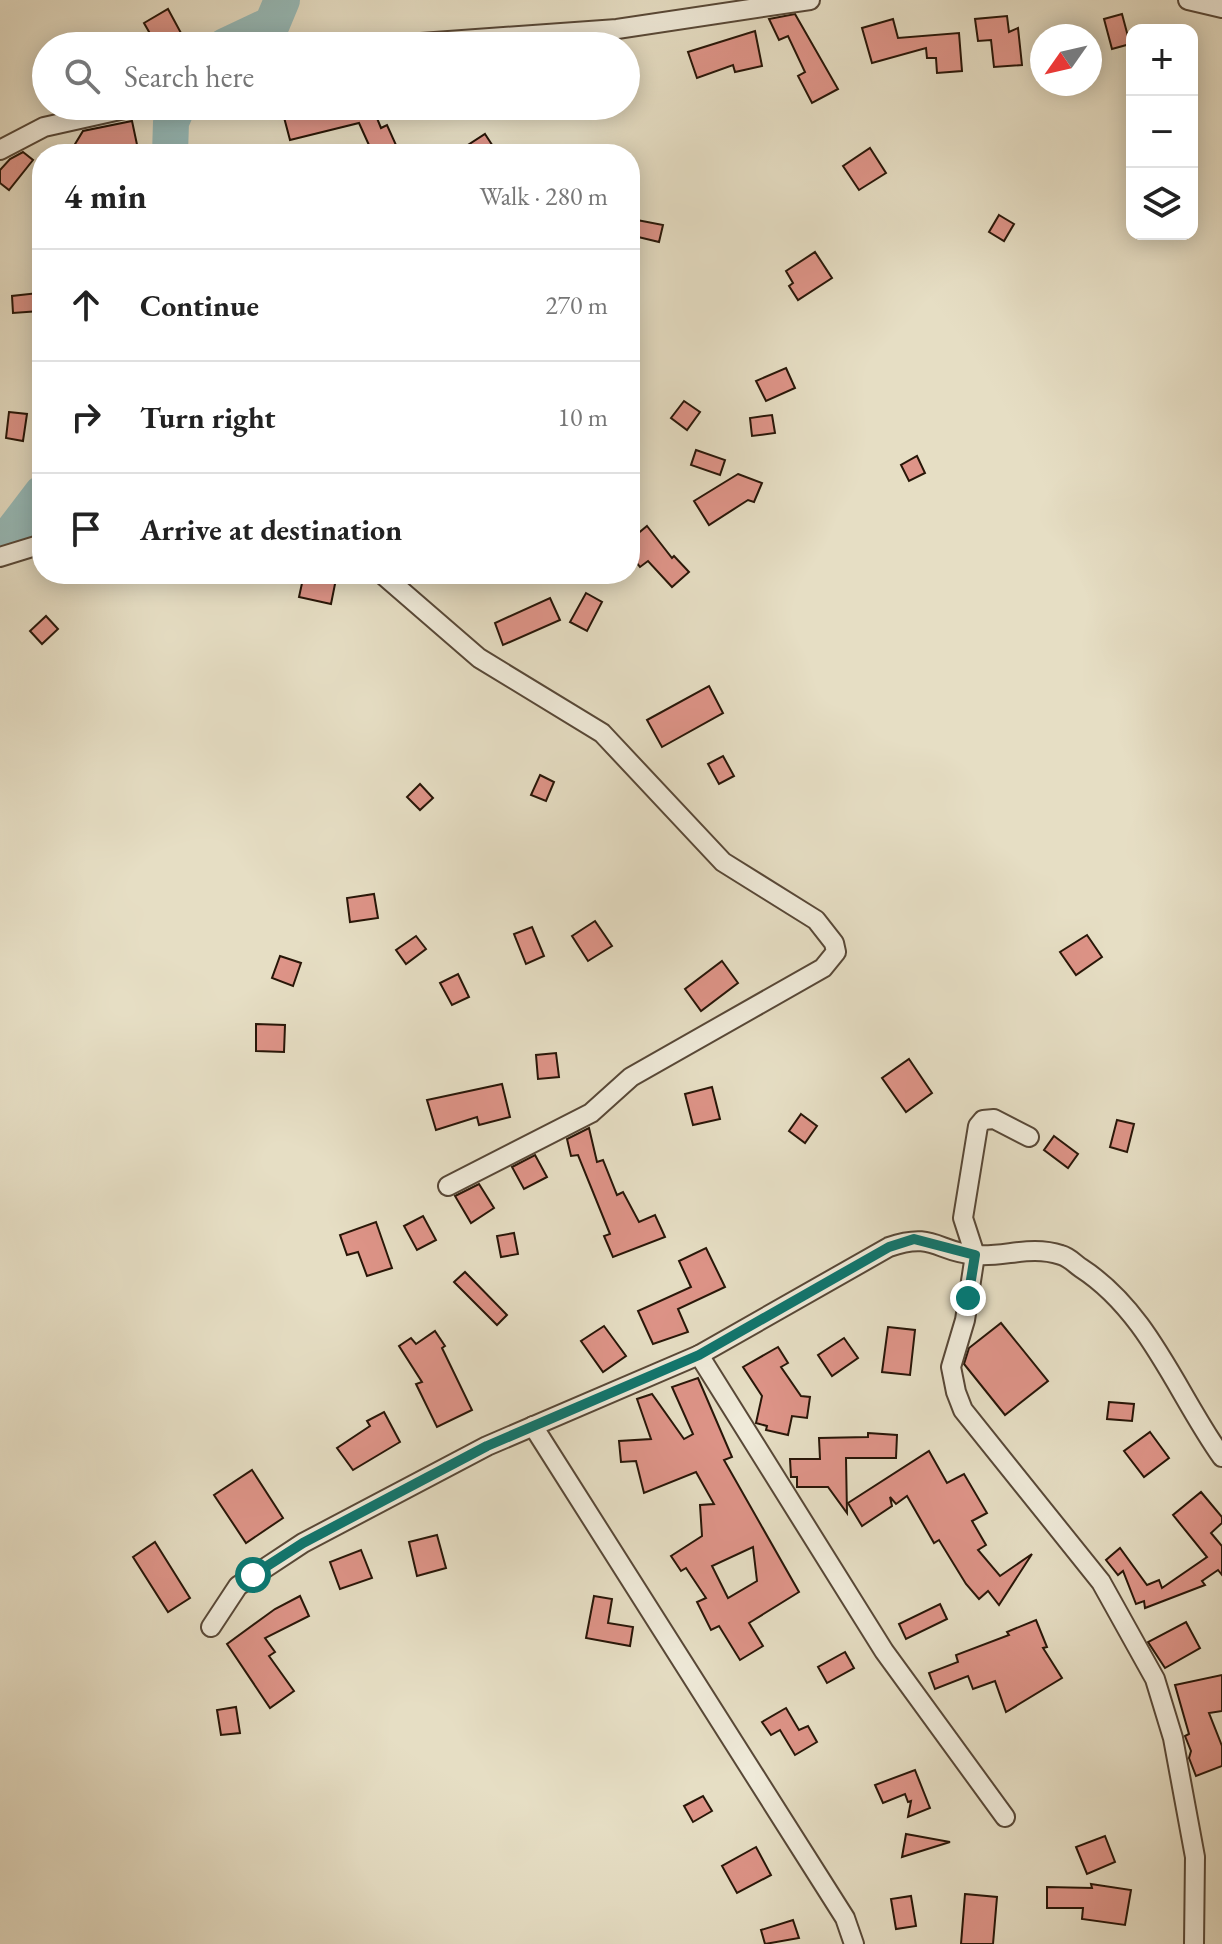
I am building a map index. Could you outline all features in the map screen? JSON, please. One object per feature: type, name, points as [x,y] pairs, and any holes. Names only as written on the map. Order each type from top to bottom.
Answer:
[{"type":"street","points":[[575,32],[617,29],[810,0]]},
{"type":"street","points":[[1188,0],[1222,8]]},
{"type":"street","points":[[0,150],[44,127],[75,120]]},
{"type":"street","points":[[0,557],[32,547]]},
{"type":"street","points":[[394,584],[479,658],[602,733],[723,862],[816,920],[834,943],[836,952],[823,968],[631,1077],[591,1113],[448,1186]]},
{"type":"street","points":[[1029,1137],[994,1119],[983,1120],[978,1126],[963,1218],[975,1255],[965,1320],[951,1367],[956,1392],[970,1420],[1101,1582],[1155,1679],[1173,1738],[1195,1857],[1194,1944]]},
{"type":"street","points":[[211,1627],[238,1586],[268,1564],[487,1446],[699,1355],[889,1247],[914,1239],[975,1255],[1036,1249],[1065,1255],[1111,1291],[1142,1327],[1198,1424],[1222,1457]]},
{"type":"street","points":[[699,1355],[884,1651],[1005,1817]]},
{"type":"street","points":[[533,1426],[845,1918],[854,1944]]},
{"type":"building","points":[[168,9],[180,32],[149,32],[144,23]]},
{"type":"building","points":[[795,14],[838,89],[812,103],[798,76],[805,72],[788,36],[779,40],[769,19]]},
{"type":"building","points":[[1122,14],[1126,45],[1112,49],[1104,19]]},
{"type":"building","points":[[1007,16],[1009,32],[1018,28],[1022,65],[994,67],[991,40],[978,41],[975,19]]},
{"type":"building","points":[[893,19],[898,38],[959,33],[962,71],[937,73],[936,58],[927,58],[926,48],[872,63],[862,28]]},
{"type":"building","points":[[755,31],[762,66],[735,72],[733,65],[697,78],[688,52]]},
{"type":"building","points":[[285,120],[378,120],[381,128],[387,125],[396,144],[368,144],[359,123],[290,140]]},
{"type":"building","points":[[132,121],[137,144],[75,144],[83,131]]},
{"type":"building","points":[[485,134],[492,144],[470,144]]},
{"type":"building","points":[[870,148],[886,173],[859,190],[843,166]]},
{"type":"building","points":[[23,152],[32,161],[9,190],[0,183],[0,170],[10,159]]},
{"type":"building","points":[[999,215],[1014,224],[1004,241],[989,232]]},
{"type":"building","points":[[640,221],[663,225],[659,242],[640,237]]},
{"type":"building","points":[[815,252],[832,278],[798,300],[789,286],[793,283],[786,271]]},
{"type":"building","points":[[32,294],[32,312],[13,313],[12,296]]},
{"type":"building","points":[[786,368],[795,388],[766,401],[756,381]]},
{"type":"building","points":[[684,401],[700,412],[687,430],[671,418]]},
{"type":"building","points":[[9,412],[27,414],[23,441],[6,438]]},
{"type":"building","points":[[772,415],[775,433],[752,436],[750,418]]},
{"type":"building","points":[[696,450],[725,460],[720,475],[691,465]]},
{"type":"building","points":[[917,456],[925,473],[909,481],[901,465]]},
{"type":"building","points":[[738,474],[762,483],[754,502],[748,500],[709,525],[694,501]]},
{"type":"building","points":[[647,526],[672,558],[674,556],[689,572],[672,587],[648,561],[640,567],[640,532]]},
{"type":"building","points":[[302,584],[335,584],[331,604],[299,597]]},
{"type":"building","points":[[586,593],[602,602],[587,631],[570,622]]},
{"type":"building","points":[[550,598],[560,620],[503,645],[495,623]]},
{"type":"building","points":[[46,616],[58,629],[42,644],[30,631]]},
{"type":"building","points":[[709,686],[723,713],[662,747],[647,720]]},
{"type":"building","points":[[723,756],[734,776],[719,784],[708,764]]},
{"type":"building","points":[[540,775],[554,782],[546,801],[531,795]]},
{"type":"building","points":[[420,784],[433,798],[420,810],[407,797]]},
{"type":"building","points":[[374,894],[378,918],[350,922],[347,898]]},
{"type":"building","points":[[595,921],[612,946],[588,961],[572,936]]},
{"type":"building","points":[[532,927],[544,956],[526,964],[514,934]]},
{"type":"building","points":[[1087,935],[1102,957],[1076,975],[1060,952]]},
{"type":"building","points":[[416,936],[426,949],[406,964],[396,950]]},
{"type":"building","points":[[280,956],[301,963],[293,986],[272,978]]},
{"type":"building","points":[[722,961],[738,983],[701,1011],[685,989]]},
{"type":"building","points":[[458,974],[469,997],[452,1005],[440,983]]},
{"type":"building","points":[[256,1024],[285,1025],[284,1052],[256,1051]]},
{"type":"building","points":[[556,1053],[559,1077],[538,1079],[536,1055]]},
{"type":"building","points":[[909,1059],[932,1093],[906,1112],[882,1078]]},
{"type":"building","points":[[502,1084],[510,1117],[479,1125],[477,1117],[436,1130],[427,1100]]},
{"type":"building","points":[[712,1087],[720,1119],[693,1125],[685,1094]]},
{"type":"building","points":[[801,1114],[817,1126],[805,1143],[789,1131]]},
{"type":"building","points":[[1117,1120],[1134,1124],[1127,1152],[1110,1147]]},
{"type":"building","points":[[589,1128],[597,1162],[603,1160],[617,1195],[623,1192],[639,1222],[655,1215],[665,1237],[613,1257],[604,1236],[610,1234],[578,1155],[571,1156],[567,1139]]},
{"type":"building","points":[[1054,1136],[1078,1154],[1068,1168],[1044,1150]]},
{"type":"building","points":[[535,1155],[547,1177],[524,1189],[512,1167]]},
{"type":"building","points":[[479,1184],[494,1208],[471,1223],[455,1196]]},
{"type":"building","points":[[423,1216],[436,1240],[417,1250],[404,1226]]},
{"type":"building","points":[[376,1222],[392,1268],[367,1276],[358,1252],[347,1255],[340,1235]]},
{"type":"building","points":[[514,1233],[518,1254],[501,1257],[497,1236]]},
{"type":"building","points":[[706,1248],[725,1287],[678,1309],[688,1332],[653,1344],[638,1311],[691,1287],[679,1261]]},
{"type":"building","points":[[465,1272],[507,1315],[497,1325],[454,1282]]},
{"type":"building","points":[[1001,1323],[1048,1381],[1005,1415],[964,1364],[969,1348]]},
{"type":"building","points":[[604,1326],[626,1356],[603,1372],[581,1341]]},
{"type":"building","points":[[888,1327],[915,1330],[910,1375],[882,1372]]},
{"type":"building","points":[[435,1331],[445,1346],[442,1348],[472,1410],[437,1427],[416,1384],[422,1382],[399,1346],[411,1338],[416,1344]]},
{"type":"building","points":[[844,1338],[858,1358],[832,1376],[818,1355]]},
{"type":"building","points":[[778,1347],[788,1363],[781,1367],[801,1396],[810,1397],[807,1418],[792,1416],[788,1435],[766,1430],[767,1426],[756,1423],[762,1396],[743,1367]]},
{"type":"building","points":[[698,1378],[732,1457],[724,1460],[799,1592],[749,1623],[763,1646],[740,1660],[719,1626],[711,1630],[697,1602],[706,1598],[686,1568],[681,1571],[671,1556],[702,1536],[700,1505],[714,1504],[696,1472],[644,1493],[636,1461],[621,1462],[619,1441],[651,1439],[637,1399],[652,1394],[684,1439],[693,1434],[672,1387]],"holes":[[[753,1547],[757,1581],[728,1598],[712,1566]]]},
{"type":"building","points":[[1109,1402],[1134,1404],[1132,1421],[1107,1419]]},
{"type":"building","points":[[384,1412],[400,1442],[353,1470],[337,1448],[370,1426],[367,1421]]},
{"type":"building","points":[[1150,1432],[1169,1458],[1144,1477],[1124,1451]]},
{"type":"building","points":[[868,1433],[897,1435],[896,1458],[846,1458],[847,1513],[828,1487],[797,1487],[797,1477],[791,1477],[790,1459],[820,1459],[819,1438],[868,1437]]},
{"type":"building","points":[[929,1451],[947,1483],[964,1474],[987,1513],[972,1521],[986,1545],[978,1550],[1000,1576],[1032,1554],[999,1605],[988,1591],[979,1599],[966,1584],[939,1540],[934,1543],[907,1496],[896,1504],[890,1497],[892,1506],[862,1526],[848,1503]]},
{"type":"building","points":[[252,1470],[283,1518],[246,1543],[214,1495]]},
{"type":"building","points":[[1201,1492],[1222,1517],[1222,1523],[1211,1533],[1222,1546],[1222,1575],[1218,1570],[1202,1581],[1205,1585],[1145,1608],[1144,1601],[1136,1604],[1123,1571],[1118,1575],[1106,1560],[1120,1548],[1147,1585],[1159,1580],[1162,1588],[1207,1557],[1173,1515]]},
{"type":"building","points":[[437,1535],[446,1568],[417,1576],[409,1542]]},
{"type":"building","points":[[155,1542],[190,1598],[168,1612],[133,1557]]},
{"type":"building","points":[[361,1550],[372,1578],[340,1589],[330,1562]]},
{"type":"building","points":[[300,1596],[309,1616],[265,1638],[275,1652],[269,1656],[294,1691],[270,1708],[227,1644],[275,1609]]},
{"type":"building","points":[[594,1596],[612,1599],[608,1623],[633,1627],[630,1646],[586,1638]]},
{"type":"building","points":[[940,1604],[947,1619],[906,1639],[899,1624]]},
{"type":"building","points":[[1036,1620],[1047,1647],[1043,1648],[1062,1678],[1006,1712],[995,1681],[973,1689],[968,1676],[935,1689],[929,1673],[958,1662],[956,1655],[1009,1635],[1007,1632]]},
{"type":"building","points":[[1186,1622],[1200,1648],[1165,1668],[1148,1642]]},
{"type":"building","points":[[845,1652],[854,1668],[827,1683],[818,1667]]},
{"type":"building","points":[[1222,1675],[1222,1711],[1209,1713],[1222,1746],[1222,1766],[1196,1776],[1189,1758],[1191,1751],[1185,1736],[1189,1734],[1175,1685]]},
{"type":"building","points":[[236,1707],[240,1733],[221,1735],[217,1710]]},
{"type":"building","points":[[786,1708],[799,1730],[808,1726],[817,1742],[795,1755],[780,1730],[771,1735],[762,1722]]},
{"type":"building","points":[[915,1770],[930,1808],[908,1817],[911,1801],[908,1802],[905,1794],[883,1803],[875,1785]]},
{"type":"building","points":[[703,1796],[712,1811],[693,1822],[684,1806]]},
{"type":"building","points":[[906,1834],[950,1842],[902,1857]]},
{"type":"building","points":[[1105,1836],[1115,1862],[1087,1874],[1076,1847]]},
{"type":"building","points":[[756,1847],[771,1875],[737,1893],[722,1866]]},
{"type":"building","points":[[1091,1884],[1131,1890],[1125,1925],[1082,1919],[1083,1908],[1047,1908],[1047,1887],[1092,1888]]},
{"type":"building","points":[[965,1894],[997,1897],[993,1944],[961,1944]]},
{"type":"building","points":[[911,1896],[916,1926],[896,1929],[891,1899]]},
{"type":"building","points":[[793,1920],[799,1938],[765,1944],[761,1930]]},
{"type":"waterway","points":[[255,32],[272,24],[282,0]]},
{"type":"waterway","points":[[170,144],[172,120]]},
{"type":"waterway","points":[[0,548],[32,506]]},
{"type":"route","points":[[253,1575],[303,1543],[424,1482],[487,1446],[655,1371],[699,1355],[889,1247],[914,1239],[975,1255],[968,1298]]}]
